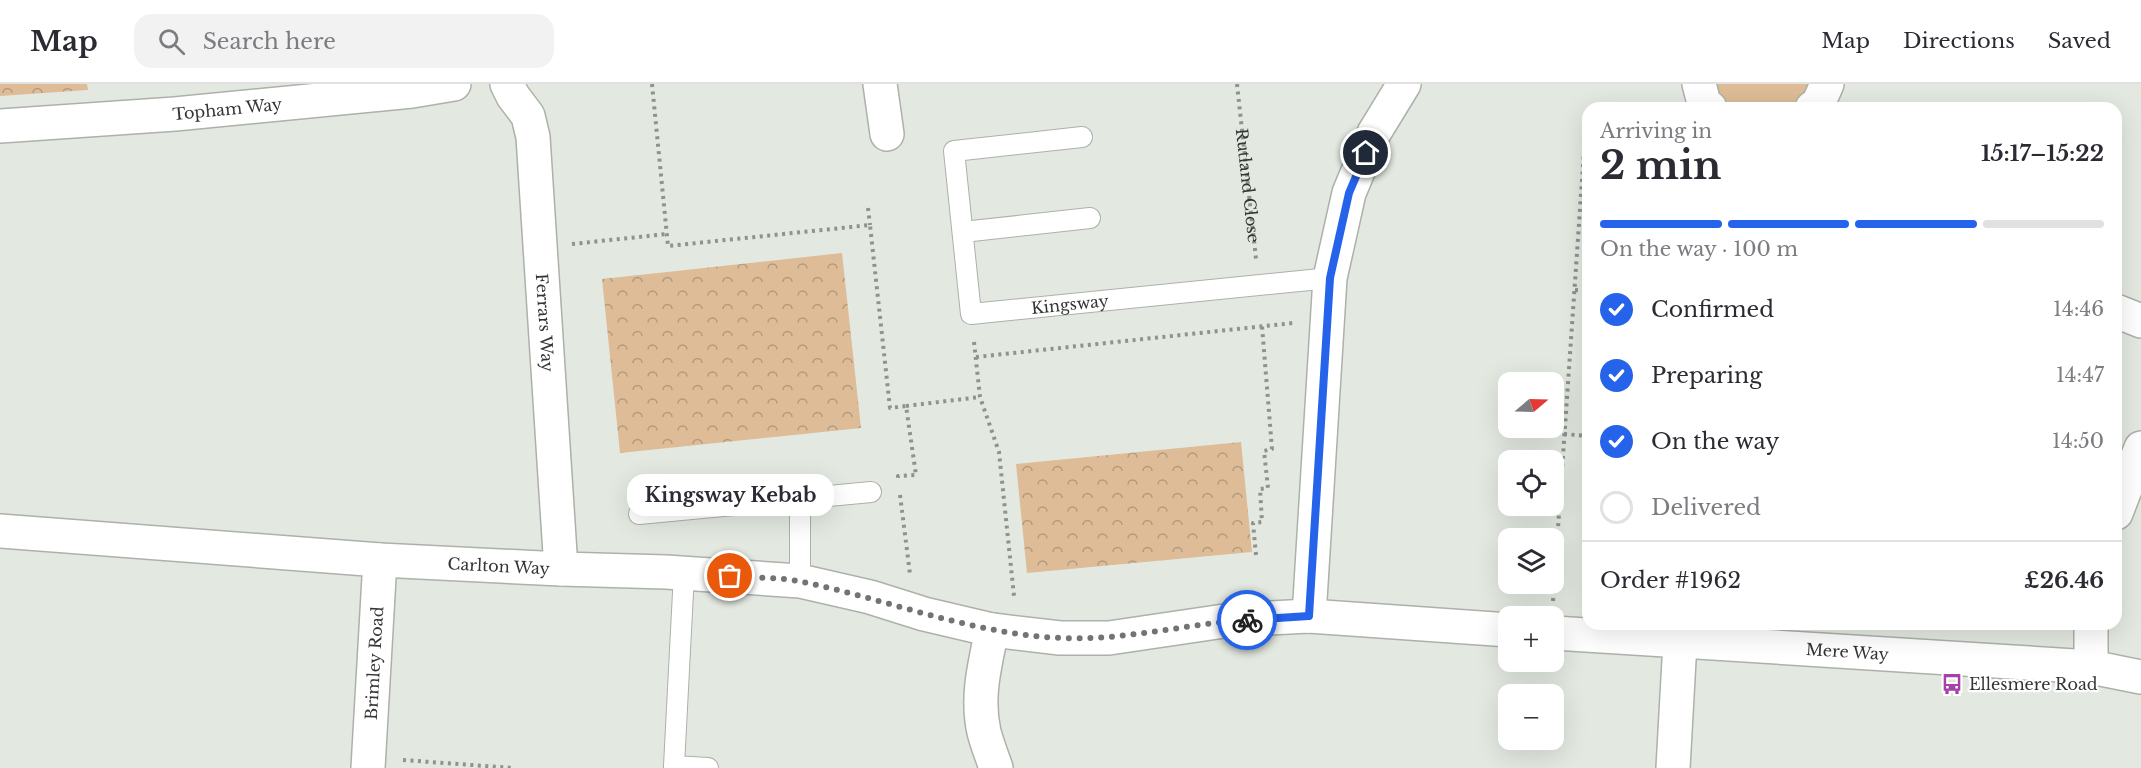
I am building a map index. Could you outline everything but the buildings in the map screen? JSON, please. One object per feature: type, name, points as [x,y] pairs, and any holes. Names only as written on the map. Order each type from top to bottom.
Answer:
[{"type":"street","name":"Topham Way","points":[[0,126],[187,113],[412,91],[454,84]]},
{"type":"street","name":"Ferrars Way","points":[[507,84],[528,116],[533,137],[561,569]]},
{"type":"street","points":[[880,84],[887,134]]},
{"type":"street","points":[[1309,616],[1330,278],[1349,193],[1374,133],[1403,84]]},
{"type":"street","points":[[1699,84],[1704,102]]},
{"type":"street","points":[[1819,102],[1827,84]]},
{"type":"street","points":[[2122,313],[2141,321]]},
{"type":"street","points":[[2122,497],[2141,448]]},
{"type":"street","name":"Carlton Way","points":[[0,531],[380,560],[684,573],[800,581],[870,597],[924,614],[992,630]]},
{"type":"street","name":"Brimley Road","points":[[369,763],[380,560]]},
{"type":"street","points":[[996,768],[984,732],[981,700],[982,677],[992,630],[1060,638],[1109,638],[1232,621],[1309,616],[1498,629]]},
{"type":"street","name":"Mere Way","points":[[1564,622],[1582,624]]},
{"type":"street","name":"Mere Way","points":[[1649,630],[2091,667],[2141,677]]},
{"type":"street","points":[[2091,630],[2091,667]]},
{"type":"street","points":[[1673,768],[1681,633]]},
{"type":"lane","points":[[971,314],[954,151],[1082,137]]},
{"type":"lane","points":[[963,232],[1090,218]]},
{"type":"lane","name":"Kingsway","points":[[971,314],[1330,278]]},
{"type":"lane","points":[[639,514],[871,492]]},
{"type":"lane","points":[[800,499],[800,581]]},
{"type":"lane","points":[[684,573],[674,766],[708,768]]},
{"type":"path","points":[[652,84],[668,246],[870,225]]},
{"type":"path","name":"Rutland Close","points":[[1237,84],[1259,285]]},
{"type":"path","points":[[1582,182],[1564,434],[1582,436]]},
{"type":"path","points":[[868,208],[890,408],[980,397]]},
{"type":"path","points":[[540,246],[667,234]]},
{"type":"path","points":[[1575,290],[1582,291]]},
{"type":"path","points":[[971,314],[980,397],[999,452],[1014,596]]},
{"type":"path","points":[[976,357],[1297,323]]},
{"type":"path","points":[[1256,555],[1253,523],[1262,522],[1260,489],[1268,488],[1264,451],[1272,449],[1262,326]]},
{"type":"path","points":[[906,406],[916,475],[898,477],[911,581]]},
{"type":"path","points":[[1554,606],[1564,438]]},
{"type":"path","points":[[369,763],[513,768]]},
{"type":"green space","points":[[0,84],[87,84],[88,90],[0,96]]},
{"type":"green space","points":[[1711,84],[1816,84],[1802,102],[1722,102]]},
{"type":"green space","points":[[842,253],[861,428],[620,453],[602,279]]},
{"type":"green space","points":[[1241,442],[1252,552],[1027,573],[1016,464]]},
{"type":"way so far","points":[[730,576],[800,581],[870,597],[924,614],[992,630],[1060,638],[1109,638],[1247,620]]},
{"type":"place","name":"Kingsway Kebab","points":[[730,576]]},
{"type":"place","name":"Ellesmere Road","points":[[1952,684]]},
{"type":"route","points":[[1247,620],[1309,616],[1330,278],[1349,193],[1366,153]]}]
